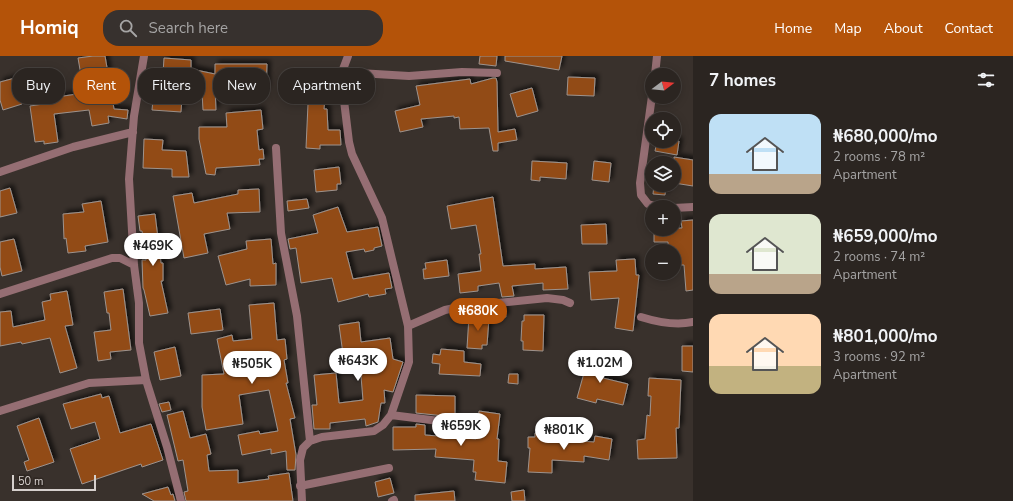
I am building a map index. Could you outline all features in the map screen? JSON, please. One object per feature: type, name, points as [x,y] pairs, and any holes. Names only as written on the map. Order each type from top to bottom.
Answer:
[{"type":"street","points":[[144,56],[134,116],[129,179],[134,265],[139,303],[139,343],[146,380],[168,447],[180,501]]},
{"type":"street","points":[[344,68],[348,56]]},
{"type":"street","points":[[656,68],[657,56]]},
{"type":"street","points":[[375,75],[386,76],[462,72],[497,73]]},
{"type":"street","points":[[302,501],[300,486],[300,460],[303,448],[310,441],[322,437],[374,431],[383,425],[391,415],[409,362],[408,326],[382,218],[352,154],[345,104]]},
{"type":"street","points":[[645,200],[642,195],[640,182],[651,104]]},
{"type":"street","points":[[0,172],[86,144],[133,132]]},
{"type":"street","points":[[276,148],[281,233],[297,316],[310,441]]},
{"type":"street","points":[[681,208],[693,207]]},
{"type":"street","points":[[0,294],[112,258],[120,258],[134,265]]},
{"type":"street","points":[[408,326],[445,310],[459,307],[547,298],[563,300],[570,303]]},
{"type":"street","points":[[641,317],[655,321],[686,324],[693,322]]},
{"type":"street","points":[[0,411],[89,383],[146,380]]},
{"type":"street","points":[[391,415],[447,422],[456,429]]},
{"type":"street","points":[[300,486],[390,468]]},
{"type":"building","points":[[105,56],[107,68],[80,68],[78,58]]},
{"type":"building","points":[[480,56],[497,56],[496,66],[479,64]]},
{"type":"building","points":[[505,56],[562,56],[559,70],[505,61]]},
{"type":"building","points":[[164,58],[191,60],[191,68],[163,68]]},
{"type":"building","points":[[215,64],[267,64],[267,68],[215,68]]},
{"type":"building","points":[[205,72],[213,74],[213,104],[216,104],[216,110],[203,110],[203,104],[205,104]]},
{"type":"building","points":[[568,77],[595,78],[594,96],[567,95]]},
{"type":"building","points":[[496,78],[497,82],[498,132],[515,129],[517,140],[498,143],[498,151],[493,151],[489,128],[460,129],[459,117],[454,118],[454,116],[421,119],[423,127],[400,132],[395,111],[420,105],[416,86],[470,79],[471,84]]},
{"type":"building","points":[[12,79],[12,104],[22,104],[3,110],[0,100],[0,82]]},
{"type":"building","points":[[532,88],[538,111],[517,117],[510,94]]},
{"type":"building","points":[[73,95],[73,104],[113,104],[114,109],[128,110],[127,119],[108,116],[109,123],[92,126],[89,110],[54,114],[58,142],[44,144],[44,141],[35,142],[30,106],[44,104],[65,104],[65,96]]},
{"type":"building","points":[[153,104],[182,104],[181,112],[152,110]]},
{"type":"building","points":[[308,104],[324,104],[324,109],[327,109],[328,130],[340,130],[341,145],[320,145],[320,149],[306,148]]},
{"type":"building","points":[[261,110],[263,129],[257,130],[259,150],[263,149],[264,159],[259,159],[260,165],[216,168],[215,175],[206,174],[199,139],[199,127],[227,127],[226,113]]},
{"type":"building","points":[[144,139],[163,140],[162,150],[186,151],[189,177],[172,177],[172,169],[143,168]]},
{"type":"building","points":[[656,148],[678,148],[677,155],[655,151]]},
{"type":"building","points":[[681,158],[693,160],[693,186],[681,184]]},
{"type":"building","points":[[532,161],[567,163],[566,179],[540,177],[540,181],[531,180]]},
{"type":"building","points":[[594,161],[611,163],[609,182],[592,180]]},
{"type":"building","points":[[339,167],[341,184],[337,184],[337,190],[316,192],[314,170]]},
{"type":"building","points":[[10,188],[17,213],[0,217],[0,191]]},
{"type":"building","points":[[259,189],[260,212],[227,213],[230,229],[204,234],[208,253],[184,258],[173,196],[192,193],[194,203],[238,194],[238,190]]},
{"type":"building","points":[[653,192],[665,192],[665,195],[653,194]]},
{"type":"building","points":[[493,197],[503,266],[535,264],[535,269],[566,267],[568,289],[543,290],[543,283],[512,286],[514,296],[502,297],[499,283],[478,286],[478,291],[460,293],[458,274],[481,271],[479,254],[481,254],[476,225],[451,229],[447,206]]},
{"type":"building","points":[[307,199],[309,208],[288,211],[287,201]]},
{"type":"building","points":[[101,201],[108,242],[85,246],[86,251],[68,253],[66,238],[64,239],[63,214],[84,212],[82,204]]},
{"type":"building","points":[[338,207],[347,232],[378,227],[382,246],[365,252],[364,249],[346,252],[353,279],[389,273],[392,288],[385,289],[386,294],[369,297],[368,294],[338,302],[332,278],[301,283],[296,248],[290,249],[288,239],[318,233],[313,215]]},
{"type":"building","points":[[155,214],[161,263],[163,263],[163,281],[161,281],[168,313],[150,316],[143,288],[142,260],[146,260],[146,242],[144,242],[142,231],[140,231],[138,216]]},
{"type":"building","points":[[693,220],[693,290],[686,291],[684,265],[681,265],[681,244],[654,242],[654,236],[681,236],[681,221]]},
{"type":"building","points":[[606,224],[607,244],[582,244],[581,225]]},
{"type":"building","points":[[14,239],[22,271],[2,276],[0,267],[0,242]]},
{"type":"building","points":[[271,239],[273,264],[276,263],[276,285],[250,286],[250,279],[226,285],[218,256],[247,249],[246,241]]},
{"type":"building","points":[[635,259],[636,275],[639,275],[633,331],[615,328],[619,298],[591,300],[589,272],[617,271],[616,260]]},
{"type":"building","points":[[447,260],[449,276],[424,279],[423,269],[426,269],[425,263]]},
{"type":"building","points":[[123,289],[131,350],[110,352],[111,359],[98,361],[94,332],[111,330],[104,292]]},
{"type":"building","points":[[67,291],[73,325],[65,326],[77,368],[60,373],[50,338],[22,344],[21,342],[0,346],[0,312],[11,311],[13,327],[45,320],[42,302],[51,300],[50,294]]},
{"type":"building","points":[[274,303],[277,340],[285,339],[287,359],[284,360],[288,383],[286,383],[295,418],[290,419],[296,455],[295,470],[287,470],[286,451],[271,454],[271,449],[242,455],[238,435],[259,431],[260,434],[278,431],[269,390],[239,395],[243,424],[206,430],[202,407],[202,375],[224,374],[217,339],[232,335],[233,341],[252,339],[249,305]]},
{"type":"building","points":[[505,308],[506,317],[492,318],[491,310]]},
{"type":"building","points":[[220,309],[223,330],[191,334],[188,313]]},
{"type":"building","points":[[524,315],[544,315],[543,351],[523,350],[523,341],[521,341],[522,321],[524,321]]},
{"type":"building","points":[[469,316],[489,318],[487,345],[482,345],[482,349],[467,348]]},
{"type":"building","points":[[359,322],[361,342],[390,338],[393,359],[403,362],[393,392],[384,390],[385,403],[381,403],[378,422],[366,426],[365,419],[330,423],[330,429],[314,429],[312,405],[317,405],[314,375],[336,373],[339,403],[363,400],[359,352],[343,354],[339,325]]},
{"type":"building","points":[[682,346],[693,346],[693,372],[682,371]]},
{"type":"building","points":[[175,347],[181,376],[160,380],[154,352]]},
{"type":"building","points":[[441,349],[464,351],[464,362],[481,364],[480,376],[439,374],[440,364],[432,363],[433,354],[440,355]]},
{"type":"building","points":[[589,355],[607,361],[603,378],[628,384],[623,405],[597,399],[596,403],[577,398]]},
{"type":"building","points":[[509,374],[518,374],[518,384],[508,383]]},
{"type":"building","points":[[649,378],[681,380],[679,428],[676,428],[677,458],[638,459],[637,440],[645,439],[647,415],[650,416],[651,396],[648,396]]},
{"type":"building","points":[[101,394],[102,398],[109,396],[120,433],[151,424],[163,460],[142,467],[141,464],[82,484],[70,449],[100,439],[95,422],[71,429],[63,404]]},
{"type":"building","points":[[416,395],[455,396],[455,417],[416,413]]},
{"type":"building","points":[[169,402],[171,410],[162,412],[159,404]]},
{"type":"building","points":[[183,411],[190,438],[206,434],[211,454],[207,455],[209,471],[238,470],[238,483],[269,479],[268,476],[289,473],[293,501],[186,501],[184,492],[188,491],[183,460],[178,461],[167,415]]},
{"type":"building","points":[[479,411],[500,414],[497,439],[499,439],[498,461],[507,462],[505,483],[475,480],[476,472],[473,472],[474,460],[435,457],[436,449],[393,450],[393,427],[416,427],[416,424],[425,425],[425,435],[476,439]]},
{"type":"building","points":[[39,418],[54,462],[27,471],[24,462],[29,460],[17,426]]},
{"type":"building","points":[[535,433],[554,434],[554,439],[594,442],[595,436],[612,439],[609,460],[584,456],[584,462],[552,460],[552,473],[528,472],[530,448],[528,448],[528,437],[535,437]]},
{"type":"building","points":[[390,478],[394,493],[378,497],[375,482]]},
{"type":"building","points":[[168,487],[171,495],[173,494],[175,501],[154,501],[142,494]]},
{"type":"building","points":[[524,490],[525,501],[512,501],[511,492]]},
{"type":"building","points":[[454,491],[455,501],[415,501],[415,495]]}]
